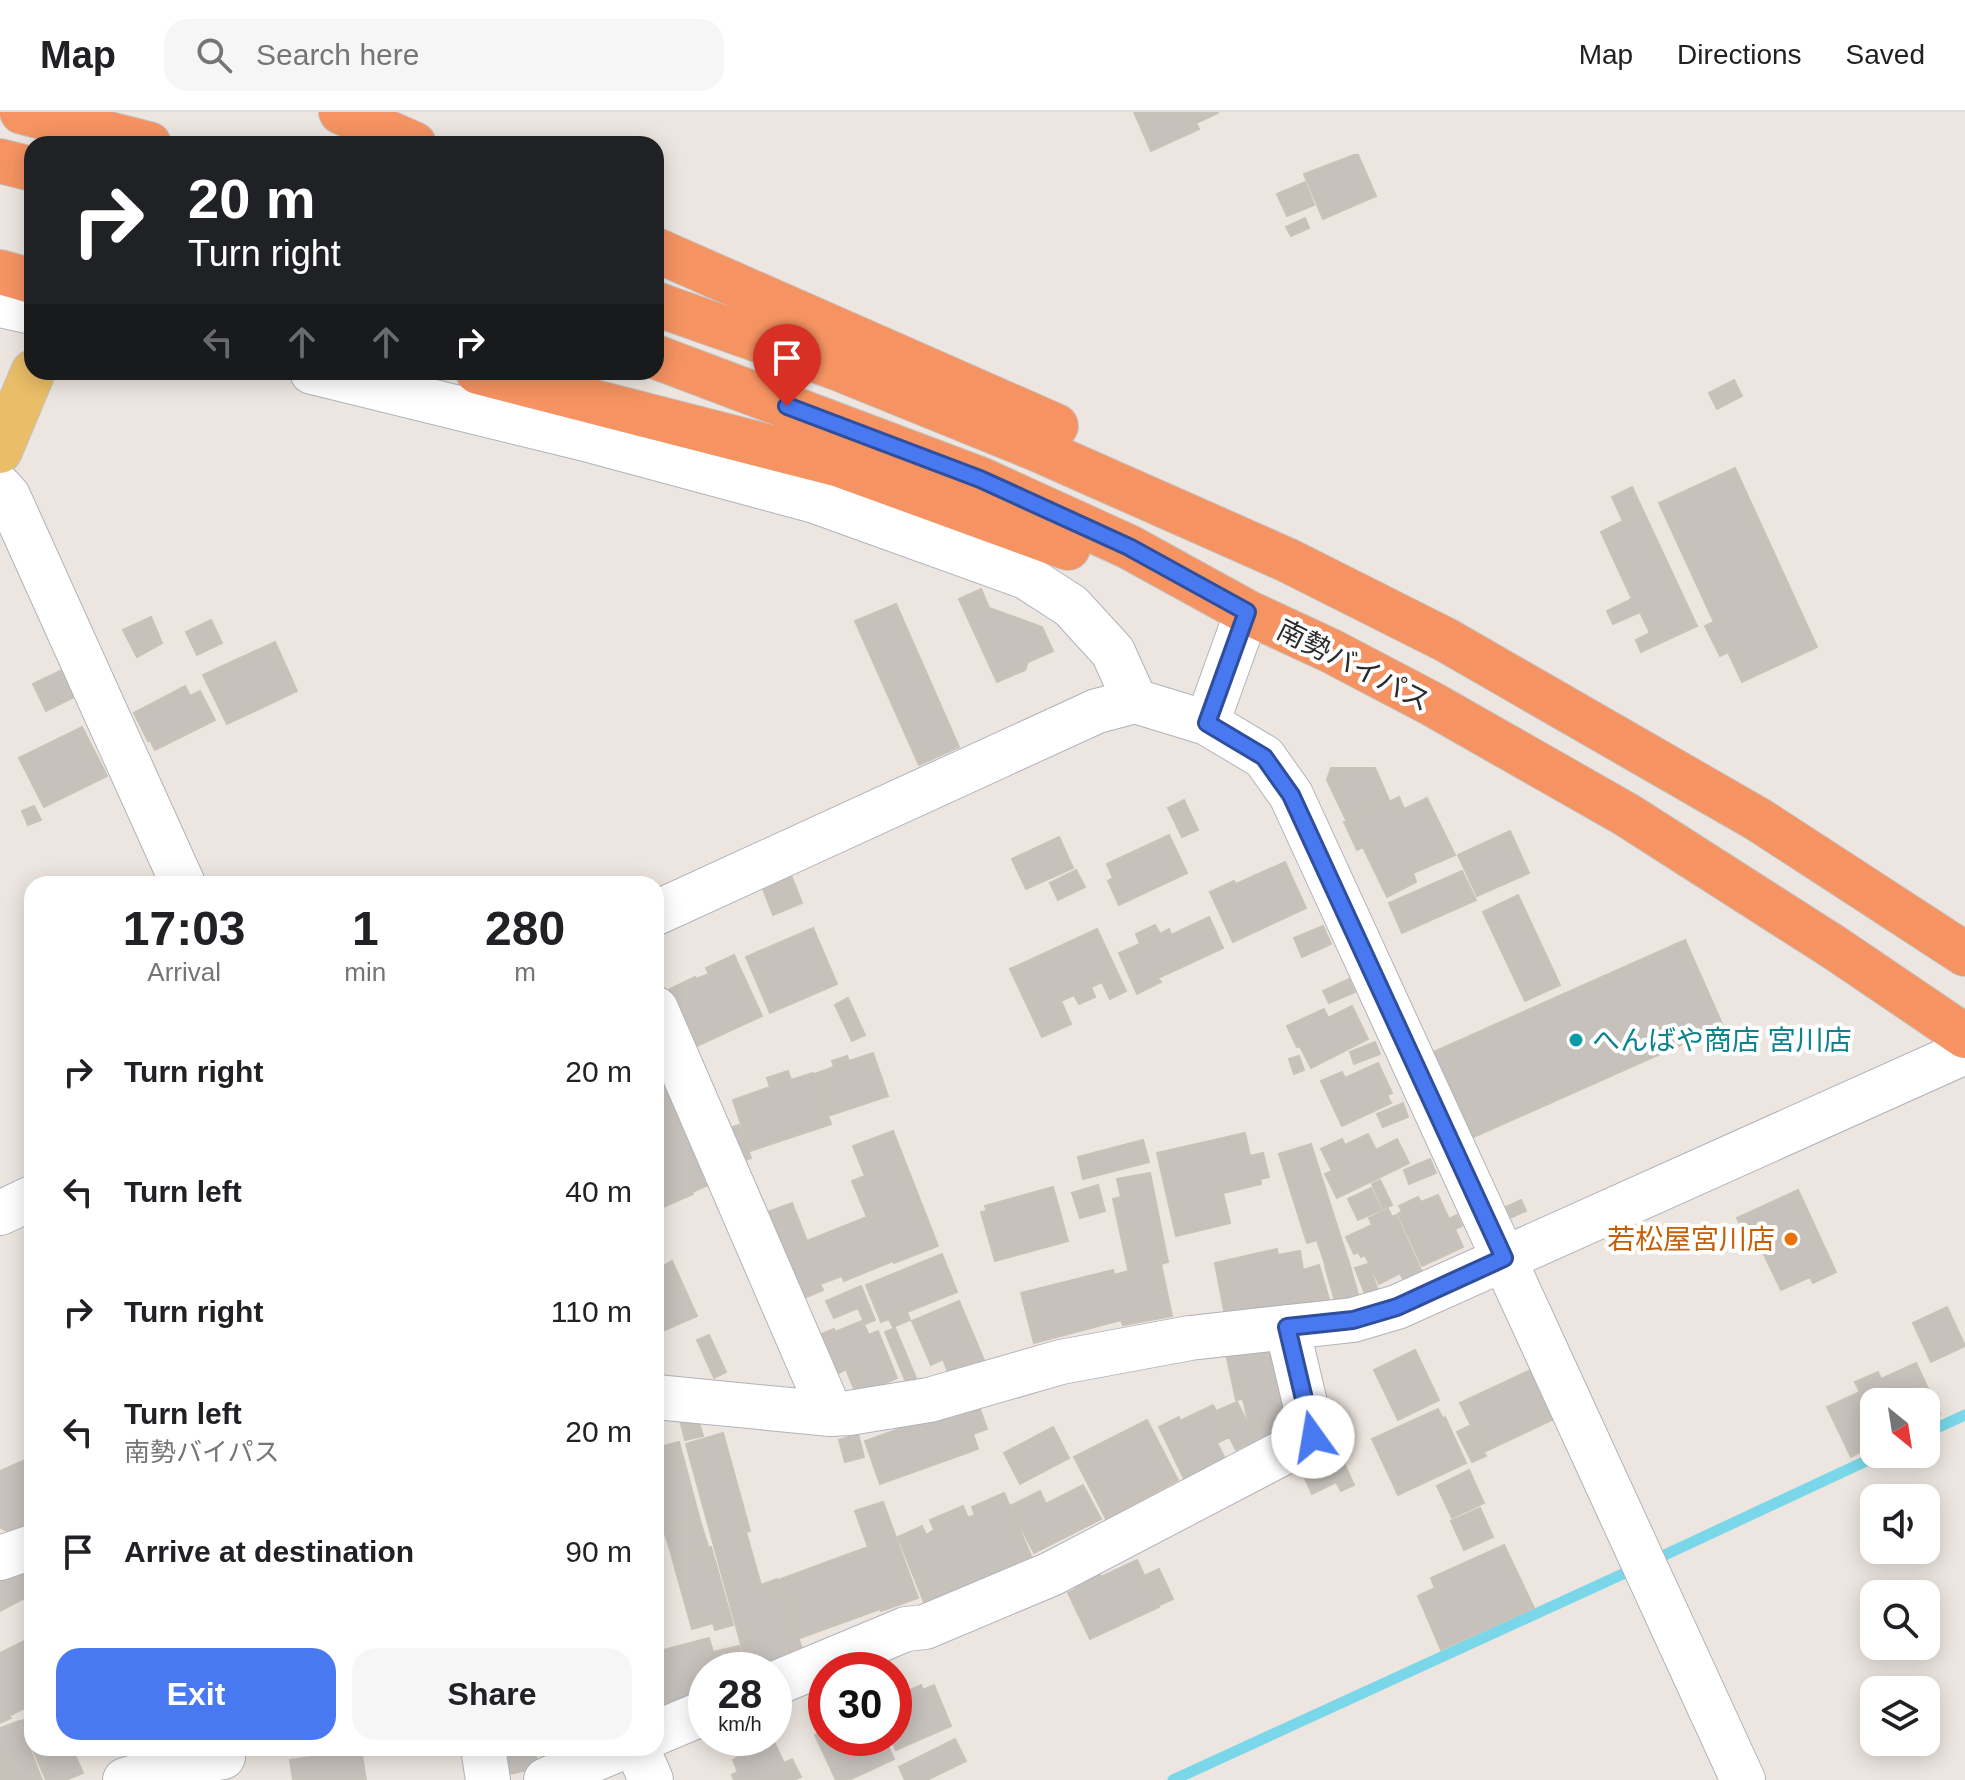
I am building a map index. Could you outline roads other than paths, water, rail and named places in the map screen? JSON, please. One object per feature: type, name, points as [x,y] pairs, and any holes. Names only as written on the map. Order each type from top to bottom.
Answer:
[{"type":"highway","points":[[22,112],[117,136]]},
{"type":"highway","points":[[341,112],[396,136]]},
{"type":"highway","points":[[0,161],[24,167]]},
{"type":"highway","points":[[664,254],[1129,458],[1272,552]]},
{"type":"highway","points":[[0,272],[24,279]]},
{"type":"highway","points":[[664,307],[851,374],[1034,448],[1272,552],[1446,640],[1759,820],[1965,954]]},
{"type":"highway","name":"南勢バイパス","points":[[664,360],[980,479],[1129,547],[1247,612],[1331,651],[1432,704],[1627,815],[1835,948],[1965,1036]]},
{"type":"highway","points":[[509,380],[840,465],[1247,612]]},
{"type":"main road","points":[[0,451],[30,380]]},
{"type":"street","points":[[0,305],[24,310]]},
{"type":"street","points":[[345,380],[593,441],[815,501],[1026,577],[1071,606],[1113,652],[1135,701]]},
{"type":"street","points":[[0,487],[8,496],[179,876]]},
{"type":"street","points":[[1207,723],[1247,612]]},
{"type":"street","points":[[664,909],[1097,711],[1135,701],[1207,723],[1264,757],[1291,795],[1743,1780]]},
{"type":"street","points":[[664,1028],[831,1414]]},
{"type":"street","points":[[664,1398],[831,1414],[849,1413],[929,1400],[1061,1362],[1176,1340],[1353,1320],[1397,1307],[1965,1052]]},
{"type":"street","points":[[0,1213],[24,1202]]},
{"type":"street","points":[[792,1676],[906,1629],[925,1627],[1051,1574],[1313,1437],[1287,1327]]},
{"type":"street","points":[[664,1730],[688,1720]]},
{"type":"street","points":[[484,1756],[488,1780]]},
{"type":"street","points":[[546,1780],[602,1756]]},
{"type":"street","points":[[640,1756],[651,1780]]},
{"type":"street","points":[[125,1780],[171,1766],[224,1762]]},
{"type":"waterway","points":[[1940,1427],[1965,1415]]},
{"type":"waterway","points":[[1654,1560],[1860,1464]]},
{"type":"waterway","points":[[1173,1780],[1638,1567]]},
{"type":"place","name":"へんばや商店 宮川店","points":[[1576,1040]]},
{"type":"place","name":"若松屋宮川店","points":[[1791,1239]]}]
